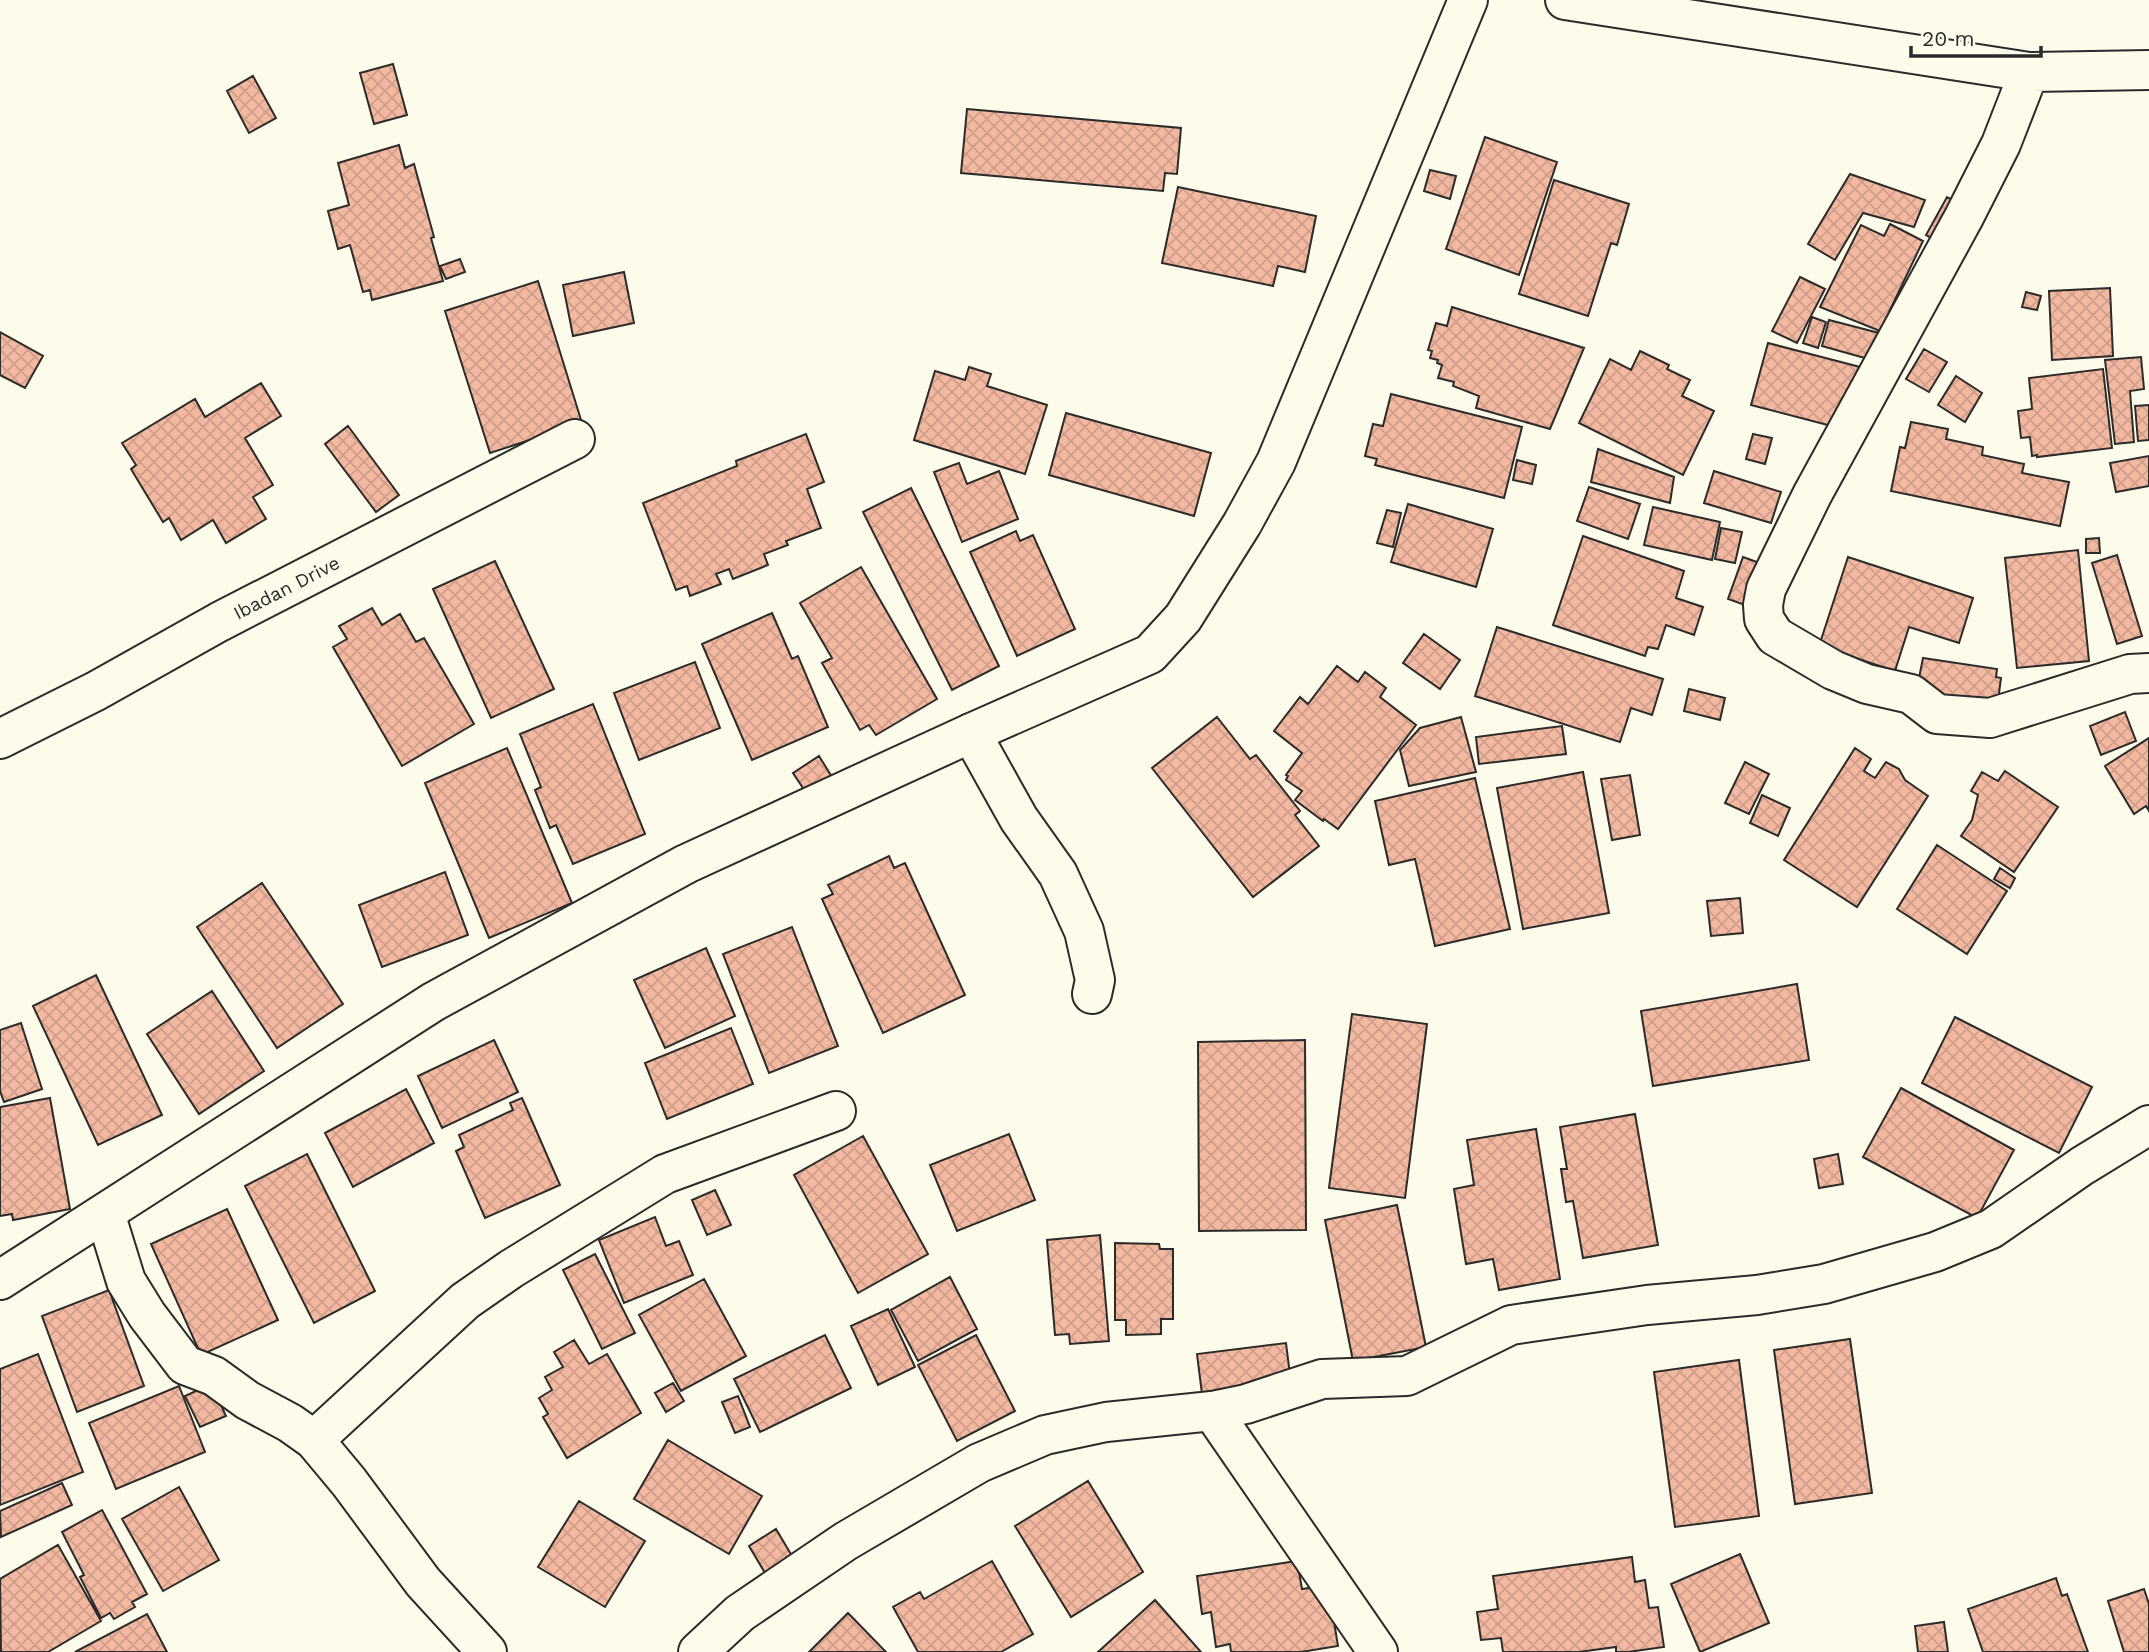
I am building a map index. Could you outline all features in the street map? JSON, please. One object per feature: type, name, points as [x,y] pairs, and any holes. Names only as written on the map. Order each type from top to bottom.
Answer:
[{"type":"street","points":[[0,1280],[433,1002],[686,864],[1150,654],[1183,618],[1242,524],[1276,462],[1468,0]]},
{"type":"street","points":[[1565,0],[2029,72],[2149,70]]},
{"type":"street","points":[[2029,72],[2001,144],[1970,205],[1806,506],[1766,589],[1764,619],[1774,636],[1806,656],[1867,684],[1911,694],[1937,714],[1990,718],[2130,674],[2149,673]]},
{"type":"street","name":"Ibadan Drive","points":[[0,739],[96,691],[219,622],[575,439]]},
{"type":"street","points":[[971,733],[1019,819],[1058,874],[1084,931],[1095,980],[1092,994]]},
{"type":"street","points":[[314,1440],[465,1301],[511,1269],[665,1174],[836,1111]]},
{"type":"street","points":[[698,1652],[740,1613],[835,1548],[979,1463],[1045,1435],[1107,1422],[1212,1411],[1245,1404],[1322,1378],[1408,1376],[1511,1325],[1647,1305],[1771,1293],[1824,1284],[1935,1252],[1991,1229],[2082,1166],[2149,1125]]},
{"type":"street","points":[[105,1213],[127,1281],[147,1315],[185,1365],[214,1376],[247,1400],[290,1423],[314,1440],[349,1482],[423,1582],[487,1652]]},
{"type":"street","points":[[1212,1411],[1378,1652]]},
{"type":"building","points":[[393,64],[407,115],[374,124],[360,73]]},
{"type":"building","points":[[253,76],[276,118],[249,133],[227,91]]},
{"type":"building","points":[[967,109],[1181,128],[1177,174],[1165,173],[1163,191],[961,173]]},
{"type":"building","points":[[1485,137],[1557,162],[1519,275],[1446,249]]},
{"type":"building","points":[[399,145],[405,168],[414,164],[443,281],[372,300],[370,290],[363,292],[350,245],[338,249],[328,211],[349,205],[338,163]]},
{"type":"building","points":[[1430,170],[1456,176],[1450,199],[1424,191]]},
{"type":"building","points":[[1850,174],[1925,200],[1914,227],[1863,213],[1835,260],[1808,244]]},
{"type":"building","points":[[1554,180],[1629,204],[1617,245],[1611,243],[1588,316],[1519,294]]},
{"type":"building","points":[[1178,187],[1316,216],[1305,272],[1278,266],[1273,286],[1162,263]]},
{"type":"building","points":[[1947,197],[1965,207],[1944,245],[1926,235]]},
{"type":"building","points":[[1890,224],[1923,241],[1880,331],[1820,307],[1861,225],[1884,236]]},
{"type":"building","points":[[460,259],[465,272],[446,279],[440,266]]},
{"type":"building","points":[[624,272],[634,323],[573,336],[563,285]]},
{"type":"building","points":[[1800,277],[1825,289],[1797,343],[1772,331]]},
{"type":"building","points":[[538,281],[582,423],[490,453],[445,311]]},
{"type":"building","points":[[2110,288],[2113,356],[2052,360],[2049,291]]},
{"type":"building","points":[[2026,292],[2041,296],[2037,310],[2022,307]]},
{"type":"building","points":[[1452,307],[1584,348],[1550,429],[1476,408],[1479,396],[1453,386],[1454,382],[1438,378],[1442,365],[1437,363],[1438,360],[1430,358],[1432,351],[1428,350],[1436,323],[1447,326]]},
{"type":"building","points":[[1812,317],[1826,322],[1818,348],[1803,343]]},
{"type":"building","points":[[1829,320],[1887,335],[1879,362],[1822,346]]},
{"type":"building","points":[[0,332],[43,356],[25,388],[0,375]]},
{"type":"building","points":[[1768,343],[1860,367],[1843,429],[1751,405]]},
{"type":"building","points":[[1924,349],[1947,362],[1929,392],[1906,379]]},
{"type":"building","points":[[1640,351],[1669,365],[1667,369],[1690,380],[1682,396],[1714,411],[1683,475],[1579,423],[1610,359],[1631,370]]},
{"type":"building","points":[[2141,357],[2144,389],[2130,391],[2134,442],[2115,444],[2105,360]]},
{"type":"building","points":[[969,367],[991,374],[987,386],[1047,405],[1025,474],[914,440],[935,371],[965,380]]},
{"type":"building","points":[[2103,369],[2112,448],[2032,456],[2030,437],[2021,438],[2018,411],[2032,409],[2029,378]]},
{"type":"building","points":[[1956,376],[1982,393],[1965,422],[1938,405]]},
{"type":"building","points":[[261,383],[281,416],[245,438],[273,485],[253,497],[266,519],[226,543],[213,520],[181,540],[169,518],[163,522],[131,469],[136,465],[122,443],[195,399],[205,417]]},
{"type":"building","points":[[1391,394],[1522,427],[1504,498],[1375,465],[1377,459],[1365,456],[1373,424],[1383,426]]},
{"type":"building","points":[[2149,405],[2149,440],[2138,441],[2135,406]]},
{"type":"building","points":[[1066,413],[1211,453],[1194,516],[1049,475]]},
{"type":"building","points":[[1911,422],[1948,429],[1946,439],[1983,447],[1982,455],[2024,464],[2022,473],[2069,482],[2060,526],[1891,491],[1900,447],[1905,448]]},
{"type":"building","points":[[348,426],[399,495],[376,512],[325,444]]},
{"type":"building","points":[[806,434],[824,482],[807,489],[821,528],[786,541],[788,545],[764,554],[768,565],[733,579],[729,569],[716,574],[721,584],[690,596],[687,586],[676,590],[643,503],[737,466],[736,461]]},
{"type":"building","points":[[1753,434],[1772,438],[1765,464],[1746,459]]},
{"type":"building","points":[[1598,449],[1674,477],[1670,503],[1591,482]]},
{"type":"building","points":[[2149,456],[2149,486],[2116,492],[2110,463]]},
{"type":"building","points":[[1517,460],[1536,465],[1532,484],[1513,480]]},
{"type":"building","points":[[959,463],[967,484],[999,471],[1018,519],[962,542],[934,472]]},
{"type":"building","points":[[1714,471],[1781,492],[1771,523],[1704,503]]},
{"type":"building","points":[[1589,487],[1640,504],[1628,539],[1577,521]]},
{"type":"building","points":[[911,488],[999,666],[952,690],[863,512]]},
{"type":"building","points":[[1408,504],[1493,529],[1476,587],[1391,562]]},
{"type":"building","points":[[1653,507],[1720,522],[1712,560],[1644,545]]},
{"type":"building","points":[[1387,510],[1401,513],[1393,547],[1377,543]]},
{"type":"building","points":[[1721,528],[1742,532],[1735,563],[1715,559]]},
{"type":"building","points":[[1016,531],[1020,541],[1033,535],[1075,629],[1017,656],[970,552]]},
{"type":"building","points":[[1583,536],[1684,571],[1676,598],[1703,607],[1694,635],[1666,625],[1658,649],[1648,647],[1645,656],[1553,625]]},
{"type":"building","points":[[2099,538],[2100,553],[2086,553],[2086,539]]},
{"type":"building","points":[[2078,550],[2089,661],[2017,668],[2005,558]]},
{"type":"building","points":[[2117,555],[2142,636],[2117,644],[2092,563]]},
{"type":"building","points":[[1743,557],[1771,567],[1756,609],[1728,599]]},
{"type":"building","points":[[1848,557],[1973,598],[1959,643],[1909,627],[1895,671],[1819,646]]},
{"type":"building","points":[[495,561],[554,689],[491,718],[433,589]]},
{"type":"building","points":[[861,567],[937,699],[876,735],[869,725],[860,730],[822,663],[832,658],[800,603]]},
{"type":"building","points":[[372,608],[382,625],[400,614],[416,642],[424,638],[474,724],[402,766],[333,647],[347,639],[339,626]]},
{"type":"building","points":[[772,613],[792,659],[798,656],[828,727],[752,760],[702,644]]},
{"type":"building","points":[[1497,627],[1663,679],[1652,715],[1631,708],[1620,742],[1475,696]]},
{"type":"building","points":[[1424,634],[1460,660],[1440,689],[1403,663]]},
{"type":"building","points":[[1923,658],[1997,669],[1996,677],[2001,678],[1998,701],[1993,703],[1928,693],[1919,678]]},
{"type":"building","points":[[695,662],[720,728],[639,760],[614,693]]},
{"type":"building","points":[[1337,666],[1358,682],[1365,672],[1386,688],[1380,697],[1416,725],[1338,829],[1295,800],[1302,791],[1286,780],[1286,775],[1302,753],[1274,731],[1300,697],[1308,704]]},
{"type":"building","points":[[1689,689],[1725,698],[1720,720],[1684,711]]},
{"type":"building","points":[[593,704],[645,834],[573,864],[556,825],[550,828],[535,790],[541,787],[520,734]]},
{"type":"building","points":[[2125,712],[2136,741],[2101,755],[2090,726]]},
{"type":"building","points":[[1217,717],[1250,759],[1256,755],[1300,811],[1295,815],[1319,846],[1253,897],[1152,768]]},
{"type":"building","points":[[1461,717],[1476,772],[1409,786],[1400,750],[1420,728]]},
{"type":"building","points":[[1562,726],[1566,754],[1479,764],[1476,737]]},
{"type":"building","points":[[2149,738],[2149,811],[2146,806],[2134,814],[2105,766]]},
{"type":"building","points":[[507,748],[572,903],[489,938],[425,783]]},
{"type":"building","points":[[1855,748],[1871,759],[1864,771],[1875,778],[1886,762],[1899,769],[1905,780],[1928,796],[1857,907],[1784,860]]},
{"type":"building","points":[[819,756],[832,777],[807,794],[793,773]]},
{"type":"building","points":[[1745,762],[1769,774],[1749,814],[1725,803]]},
{"type":"building","points":[[2005,771],[2058,807],[2014,872],[1961,836],[1972,820],[1978,795],[1971,791],[1982,772],[1998,781]]},
{"type":"building","points":[[1583,772],[1609,913],[1523,929],[1497,788]]},
{"type":"building","points":[[1630,775],[1640,835],[1612,840],[1601,779]]},
{"type":"building","points":[[1475,778],[1510,929],[1435,946],[1415,859],[1389,865],[1375,801]]},
{"type":"building","points":[[1762,795],[1790,808],[1778,836],[1750,823]]},
{"type":"building","points":[[1937,845],[2007,891],[1967,954],[1897,909]]},
{"type":"building","points":[[889,856],[894,868],[905,863],[965,995],[883,1033],[822,899],[833,894],[828,885]]},
{"type":"building","points":[[2000,868],[2015,878],[2010,888],[1994,879]]},
{"type":"building","points":[[445,872],[468,935],[382,967],[359,905]]},
{"type":"building","points":[[262,883],[343,1004],[277,1048],[197,927]]},
{"type":"building","points":[[1740,898],[1743,933],[1711,936],[1707,901]]},
{"type":"building","points":[[792,927],[838,1046],[769,1073],[723,954]]},
{"type":"building","points":[[706,948],[735,1016],[665,1048],[634,980]]},
{"type":"building","points":[[96,975],[162,1115],[98,1145],[33,1006]]},
{"type":"building","points":[[1797,984],[1809,1060],[1653,1086],[1641,1011]]},
{"type":"building","points":[[212,991],[264,1071],[199,1114],[147,1034]]},
{"type":"building","points":[[1352,1014],[1427,1024],[1405,1198],[1329,1188]]},
{"type":"building","points":[[1955,1017],[2092,1087],[2059,1153],[1922,1083]]},
{"type":"building","points":[[21,1023],[42,1089],[4,1102],[0,1091],[0,1030]]},
{"type":"building","points":[[731,1028],[753,1084],[667,1119],[645,1063]]},
{"type":"building","points":[[494,1040],[518,1092],[442,1128],[418,1076]]},
{"type":"building","points":[[1305,1040],[1306,1230],[1199,1231],[1198,1042]]},
{"type":"building","points":[[1901,1088],[2014,1150],[1977,1218],[1863,1157]]},
{"type":"building","points":[[406,1089],[434,1143],[353,1187],[325,1133]]},
{"type":"building","points":[[50,1098],[70,1209],[13,1220],[12,1214],[0,1216],[0,1107]]},
{"type":"building","points":[[522,1098],[560,1185],[485,1218],[456,1151],[464,1147],[459,1135],[513,1110],[510,1103]]},
{"type":"building","points":[[1635,1114],[1658,1245],[1583,1258],[1573,1201],[1566,1202],[1561,1169],[1567,1169],[1560,1127]]},
{"type":"building","points":[[1536,1129],[1560,1279],[1499,1290],[1493,1259],[1466,1264],[1454,1189],[1474,1185],[1467,1140]]},
{"type":"building","points":[[1009,1134],[1035,1200],[957,1231],[930,1165]]},
{"type":"building","points":[[863,1136],[928,1254],[858,1293],[794,1175]]},
{"type":"building","points":[[307,1154],[375,1291],[314,1323],[245,1186]]},
{"type":"building","points":[[1838,1154],[1843,1184],[1819,1188],[1814,1159]]},
{"type":"building","points":[[715,1190],[731,1225],[707,1235],[692,1200]]},
{"type":"building","points":[[1397,1205],[1426,1347],[1353,1361],[1325,1220]]},
{"type":"building","points":[[227,1209],[278,1320],[201,1355],[151,1244]]},
{"type":"building","points":[[655,1217],[666,1246],[679,1241],[693,1275],[624,1303],[599,1240]]},
{"type":"building","points":[[1100,1235],[1109,1341],[1070,1344],[1069,1334],[1055,1335],[1047,1240]]},
{"type":"building","points":[[1115,1243],[1159,1244],[1160,1249],[1173,1249],[1173,1319],[1161,1319],[1161,1334],[1126,1335],[1126,1320],[1115,1320]]},
{"type":"building","points":[[595,1254],[635,1333],[602,1349],[563,1270]]},
{"type":"building","points":[[950,1277],[977,1329],[918,1361],[891,1310]]},
{"type":"building","points":[[704,1279],[746,1356],[681,1391],[639,1315]]},
{"type":"building","points":[[109,1290],[144,1386],[77,1412],[42,1316]]},
{"type":"building","points":[[888,1309],[915,1367],[878,1385],[851,1326]]},
{"type":"building","points":[[825,1335],[851,1388],[760,1432],[734,1379]]},
{"type":"building","points":[[976,1335],[1015,1411],[957,1441],[918,1365]]},
{"type":"building","points":[[1850,1339],[1872,1493],[1795,1504],[1774,1350]]},
{"type":"building","points":[[574,1340],[589,1364],[607,1354],[641,1413],[567,1458],[543,1417],[548,1414],[539,1398],[552,1390],[545,1377],[563,1367],[554,1352]]},
{"type":"building","points":[[1286,1343],[1291,1383],[1202,1394],[1197,1354]]},
{"type":"building","points":[[38,1354],[83,1472],[0,1505],[0,1369]]},
{"type":"building","points":[[1739,1360],[1759,1516],[1675,1527],[1654,1372]]},
{"type":"building","points":[[673,1383],[684,1401],[666,1412],[655,1393]]},
{"type":"building","points":[[211,1384],[226,1416],[200,1427],[185,1396]]},
{"type":"building","points":[[179,1386],[205,1452],[116,1489],[89,1423]]},
{"type":"building","points":[[738,1396],[750,1427],[735,1433],[722,1402]]},
{"type":"building","points":[[668,1440],[762,1496],[729,1554],[634,1499]]},
{"type":"building","points":[[1088,1481],[1143,1572],[1071,1617],[1015,1526]]},
{"type":"building","points":[[62,1483],[72,1505],[1,1537],[0,1511]]},
{"type":"building","points":[[179,1487],[219,1560],[163,1591],[122,1519]]},
{"type":"building","points":[[579,1501],[645,1541],[605,1607],[538,1567]]},
{"type":"building","points":[[102,1510],[147,1594],[132,1602],[135,1607],[114,1619],[110,1613],[101,1618],[80,1577],[84,1575],[62,1532]]},
{"type":"building","points":[[776,1529],[795,1561],[768,1578],[749,1546]]},
{"type":"building","points":[[58,1545],[101,1621],[48,1652],[1,1652],[0,1579]]},
{"type":"building","points":[[1740,1554],[1769,1623],[1700,1652],[1671,1584]]},
{"type":"building","points":[[1632,1557],[1635,1582],[1645,1580],[1649,1608],[1658,1607],[1664,1647],[1628,1652],[1616,1652],[1616,1647],[1579,1652],[1503,1652],[1501,1638],[1481,1640],[1477,1612],[1498,1609],[1493,1576]]},
{"type":"building","points":[[992,1561],[1033,1634],[1001,1652],[918,1652],[893,1607],[920,1592],[924,1599]]},
{"type":"building","points":[[1297,1561],[1302,1589],[1328,1585],[1338,1646],[1301,1652],[1231,1652],[1230,1644],[1216,1647],[1211,1612],[1202,1614],[1197,1576]]},
{"type":"building","points":[[2056,1578],[2062,1596],[2067,1594],[2088,1652],[1983,1652],[1968,1609]]},
{"type":"building","points":[[2144,1589],[2149,1604],[2149,1652],[2124,1652],[2108,1601]]},
{"type":"building","points":[[1155,1600],[1201,1652],[1098,1652]]},
{"type":"building","points":[[848,1613],[886,1652],[809,1652]]},
{"type":"building","points":[[147,1614],[167,1652],[75,1652]]},
{"type":"building","points":[[1944,1622],[1948,1652],[1918,1652],[1915,1626]]}]
